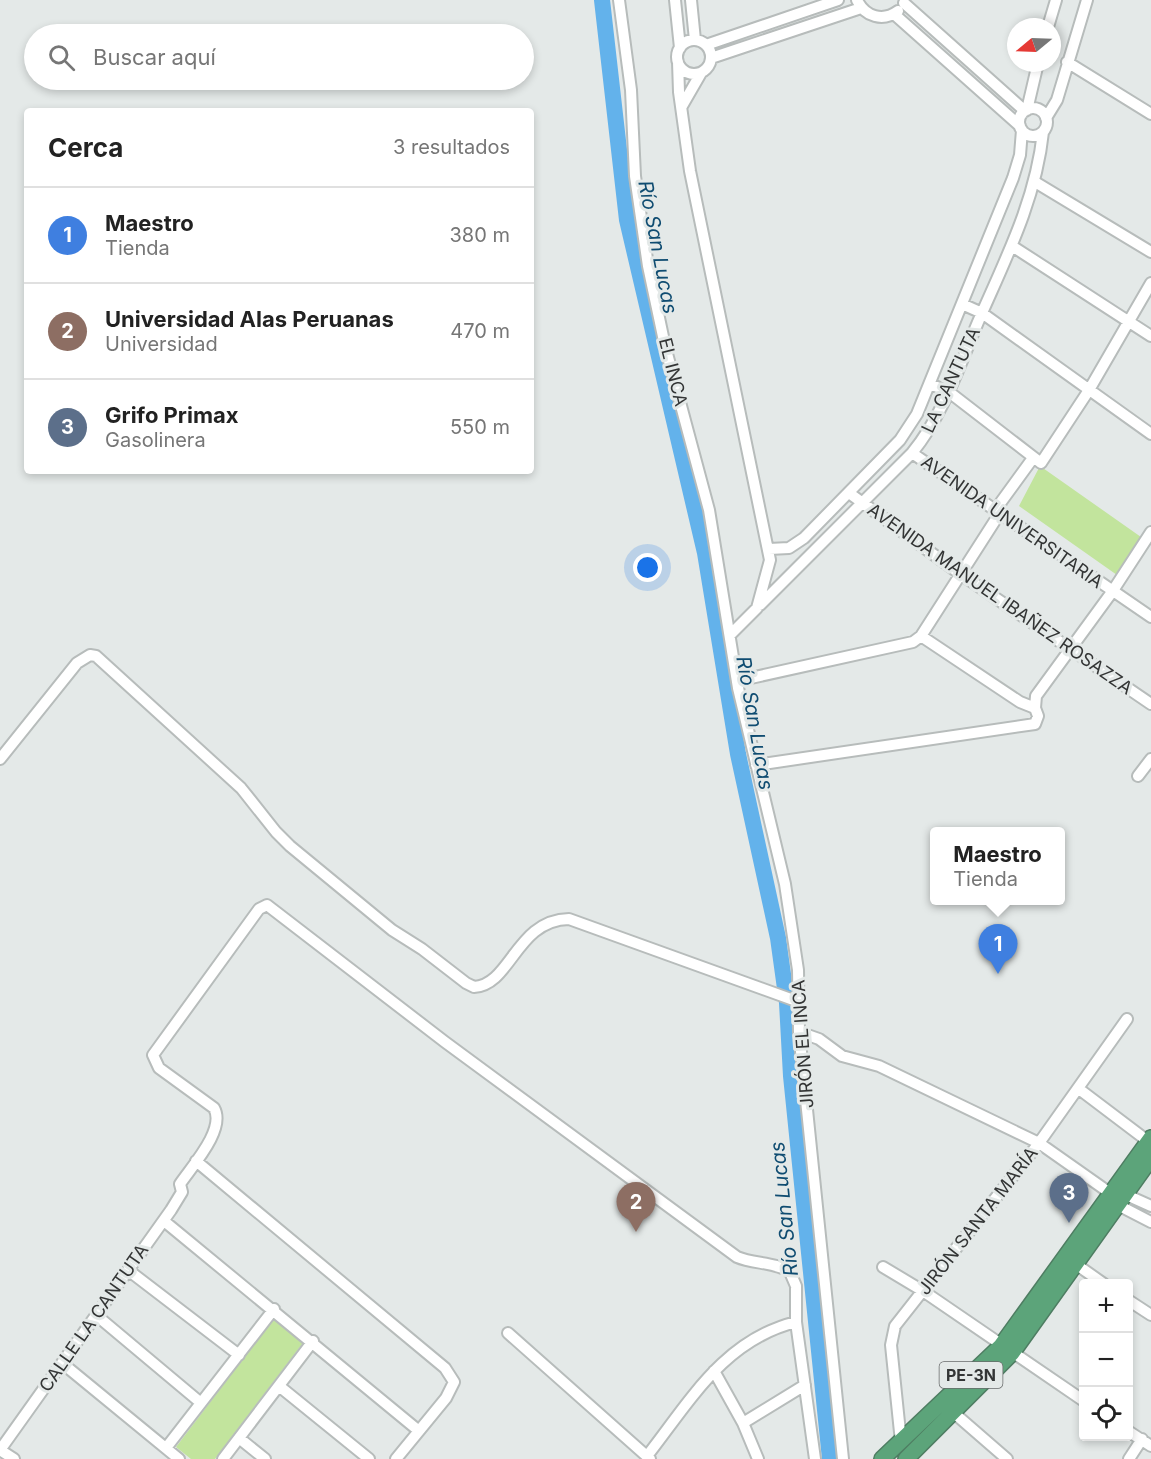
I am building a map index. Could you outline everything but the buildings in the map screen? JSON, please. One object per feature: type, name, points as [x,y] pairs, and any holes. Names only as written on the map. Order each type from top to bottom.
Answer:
[{"type":"highway","name":"PE-3N","points":[[1118,1197],[1150,1140]]},
{"type":"highway","name":"PE-3N","points":[[906,1459],[954,1413],[1006,1349],[1118,1197],[1151,1158]]},
{"type":"highway","name":"PE-3N","points":[[882,1459],[1006,1349]]},
{"type":"street","name":"EL INCA","points":[[619,0],[631,90],[635,176],[648,266],[665,346],[709,510],[730,635]]},
{"type":"street","points":[[675,0],[680,48],[678,62],[690,171],[769,549],[770,567],[757,608]]},
{"type":"street","points":[[691,0],[695,40]]},
{"type":"street","points":[[680,48],[686,42],[695,40],[706,45],[838,0]]},
{"type":"street","points":[[1051,18],[1056,0]]},
{"type":"street","name":"LA CANTUTA","points":[[730,635],[912,453],[932,426],[1012,246],[1035,182],[1046,118],[1057,100],[1086,0]]},
{"type":"street","points":[[711,58],[859,4],[877,17],[894,14],[905,1],[1026,110],[1036,109],[1046,118]]},
{"type":"street","points":[[894,14],[1030,136],[1043,132]]},
{"type":"street","points":[[682,106],[701,73],[708,67],[711,58],[706,45]]},
{"type":"street","points":[[678,62],[687,72],[701,73]]},
{"type":"street","points":[[1067,62],[1151,114]]},
{"type":"street","name":"LA CANTUTA","points":[[769,549],[781,550],[797,544],[905,434],[917,414],[1013,178],[1020,155],[1021,116],[1026,110],[1036,72]]},
{"type":"street","points":[[1035,182],[1151,252]]},
{"type":"street","points":[[1012,246],[1151,336]]},
{"type":"street","points":[[737,681],[913,642],[921,636],[998,513],[1001,502],[1037,461],[1089,390],[1151,283]]},
{"type":"street","points":[[962,304],[982,313],[1151,434]]},
{"type":"street","points":[[930,384],[949,392],[1037,461]]},
{"type":"street","name":"AVENIDA UNIVERSITARIA","points":[[912,453],[1151,617]]},
{"type":"street","name":"AVENIDA MANUEL IBAÑEZ ROSAZZA","points":[[849,493],[959,573],[1071,650],[1149,699]]},
{"type":"street","points":[[756,765],[1027,727],[1038,721],[1035,708],[1039,691],[1112,592],[1151,532]]},
{"type":"street","points":[[770,567],[779,576],[788,577]]},
{"type":"street","name":"JIRÓN EL INCA","points":[[730,635],[737,681],[785,884],[798,970],[799,1032],[843,1459]]},
{"type":"street","points":[[921,636],[1020,702],[1035,708]]},
{"type":"street","points":[[0,759],[77,663],[90,656],[96,656],[241,788],[290,846],[392,930],[423,949],[474,987],[490,982],[534,930],[551,921],[569,919],[797,1001]]},
{"type":"street","points":[[1138,776],[1151,759]]},
{"type":"street","name":"CALLE LA CANTUTA","points":[[0,1450],[164,1221],[182,1192],[180,1184],[216,1130],[219,1115],[214,1108],[159,1068],[153,1055],[259,909],[269,906],[445,1042],[737,1257],[752,1264],[777,1266],[790,1272],[796,1286],[796,1322]]},
{"type":"street","name":"JIRÓN SANTA MARÍA","points":[[901,1442],[892,1356],[892,1334],[1039,1143],[1127,1019]]},
{"type":"street","points":[[799,1032],[819,1039],[842,1056],[879,1066],[1039,1143],[1151,1222]]},
{"type":"street","points":[[1079,1089],[1150,1140]]},
{"type":"street","points":[[196,1161],[445,1368],[454,1382],[446,1398],[396,1459]]},
{"type":"street","points":[[1118,1197],[1151,1206]]},
{"type":"street","points":[[164,1221],[313,1341],[419,1431]]},
{"type":"street","points":[[1070,1260],[1097,1279]]},
{"type":"street","points":[[883,1268],[923,1291],[1079,1398]]},
{"type":"street","points":[[128,1270],[239,1355]]},
{"type":"street","points":[[1133,1303],[1151,1315]]},
{"type":"street","points":[[166,1449],[274,1309]]},
{"type":"street","points":[[96,1315],[201,1403]]},
{"type":"street","points":[[508,1333],[648,1458],[714,1371],[732,1353],[750,1340],[778,1326],[796,1322],[815,1459]]},
{"type":"street","points":[[223,1459],[313,1341]]},
{"type":"street","points":[[62,1363],[179,1459]]},
{"type":"street","points":[[714,1371],[743,1423],[758,1459]]},
{"type":"street","points":[[743,1423],[805,1385]]},
{"type":"street","points":[[279,1386],[369,1459]]},
{"type":"street","points":[[954,1413],[1007,1459]]},
{"type":"street","points":[[1129,1459],[1146,1443],[1133,1434]]},
{"type":"street","points":[[238,1438],[265,1459]]},
{"type":"street","points":[[0,1450],[14,1459]]},
{"type":"green space","points":[[1040,466],[1141,537],[1117,575],[1019,506]]},
{"type":"green space","points":[[274,1318],[303,1343],[215,1459],[191,1459],[176,1447]]},
{"type":"waterway","name":"Río San Lucas","points":[[602,0],[627,220],[705,553],[738,754],[778,938],[787,1003],[791,1076],[830,1459]]},
{"type":"place","name":"Maestro","points":[[998,974]]},
{"type":"place","name":"Grifo Primax","points":[[1069,1223]]},
{"type":"place","name":"Universidad Alas Peruanas","points":[[636,1232]]}]
